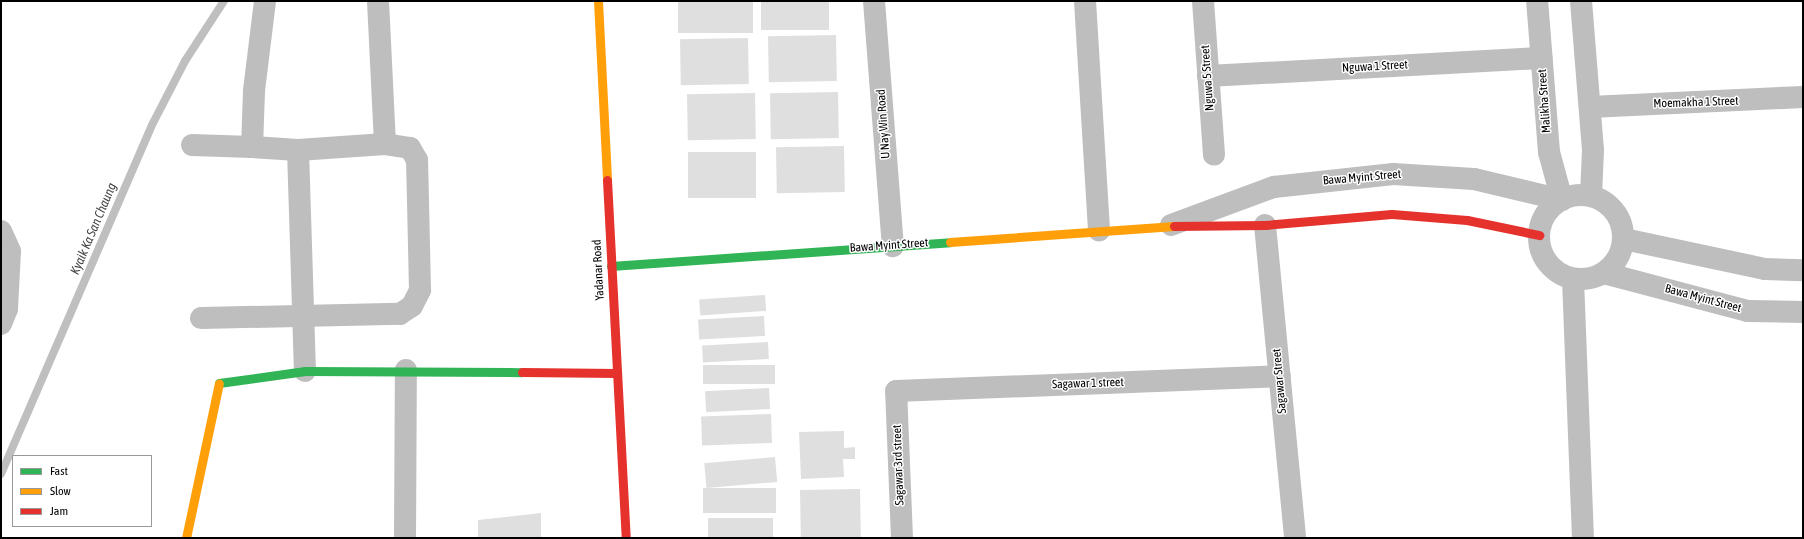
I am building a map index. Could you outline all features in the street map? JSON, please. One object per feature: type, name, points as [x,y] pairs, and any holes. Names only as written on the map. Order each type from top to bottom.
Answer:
[{"type":"street","points":[[252,147],[254,91],[265,1]]},
{"type":"street","points":[[378,1],[385,144]]},
{"type":"street","name":"Yadanar Road","points":[[598,1],[626,538]]},
{"type":"street","name":"U Nay Win Road","points":[[874,1],[893,246]]},
{"type":"street","points":[[1085,1],[1099,231]]},
{"type":"street","name":"Nguwa 5 Street","points":[[1203,1],[1214,155]]},
{"type":"street","name":"Malikha Street","points":[[1537,1],[1549,152],[1562,200]]},
{"type":"street","points":[[1581,1],[1593,150],[1591,196]]},
{"type":"street","name":"Nguwa 1 Street","points":[[1208,76],[1542,58]]},
{"type":"street","name":"Moemakha 1 Street","points":[[1590,107],[1803,97]]},
{"type":"street","points":[[192,144],[298,150],[385,144],[410,148],[417,160],[420,290],[412,306],[400,314],[201,318]]},
{"type":"street","points":[[298,150],[305,371]]},
{"type":"street","name":"Bawa Myint Street","points":[[1166,226],[1274,187],[1393,174],[1474,179],[1562,200]]},
{"type":"street","points":[[1591,196],[1615,212],[1624,239],[1618,258],[1604,273],[1590,279],[1574,279],[1562,276],[1545,259],[1539,235],[1546,215],[1562,200],[1591,196]]},
{"type":"street","name":"Bawa Myint Street","points":[[611,266],[1166,226],[1266,225],[1392,214],[1467,220],[1539,235]]},
{"type":"street","name":"Sagawar Street","points":[[1266,225],[1295,538]]},
{"type":"street","points":[[1,231],[10,251],[7,309],[1,324]]},
{"type":"street","points":[[1624,239],[1765,269],[1803,270]]},
{"type":"street","name":"Bawa Myint Street","points":[[1604,273],[1748,311],[1803,312]]},
{"type":"street","points":[[1574,279],[1583,538]]},
{"type":"street","points":[[186,538],[216,383],[305,371],[406,370],[617,373]]},
{"type":"street","points":[[405,538],[406,370]]},
{"type":"street","name":"Sagawar 1 street","points":[[896,391],[1280,376]]},
{"type":"street","name":"Sagawar 3rd street","points":[[896,391],[902,538]]},
{"type":"building","points":[[678,1],[753,1],[753,33],[678,33]]},
{"type":"building","points":[[761,1],[829,1],[829,30],[761,30]]},
{"type":"building","points":[[836,35],[837,81],[769,82],[768,36]]},
{"type":"building","points":[[748,38],[749,84],[681,85],[680,39]]},
{"type":"building","points":[[838,92],[839,138],[771,139],[770,93]]},
{"type":"building","points":[[755,93],[756,139],[688,140],[687,94]]},
{"type":"building","points":[[844,146],[845,192],[777,193],[776,147]]},
{"type":"building","points":[[688,152],[756,152],[756,198],[688,198]]},
{"type":"building","points":[[765,295],[766,311],[700,316],[699,300]]},
{"type":"building","points":[[764,316],[765,336],[699,339],[698,319]]},
{"type":"building","points":[[768,342],[769,359],[703,362],[702,345]]},
{"type":"building","points":[[703,365],[775,365],[775,384],[703,384]]},
{"type":"building","points":[[769,388],[770,409],[706,412],[705,391]]},
{"type":"building","points":[[771,414],[772,443],[702,445],[701,416]]},
{"type":"building","points":[[844,431],[844,448],[855,447],[855,459],[843,459],[844,477],[801,479],[799,432]]},
{"type":"building","points":[[775,457],[777,482],[706,488],[704,463]]},
{"type":"building","points":[[703,488],[776,488],[776,513],[703,513]]},
{"type":"building","points":[[860,489],[861,538],[801,538],[800,490]]},
{"type":"building","points":[[541,513],[541,538],[478,538],[478,520]]},
{"type":"building","points":[[708,518],[773,518],[773,538],[708,538]]},
{"type":"waterway","name":"Kyaik Ka San Chaung","points":[[1,474],[153,123],[185,61],[224,1]]},
{"type":"traffic: fast","points":[[611,266],[950,242]]},
{"type":"traffic: fast","points":[[219,383],[305,371],[522,372]]},
{"type":"traffic: slow","points":[[598,1],[607,180]]},
{"type":"traffic: slow","points":[[950,242],[1174,226]]},
{"type":"traffic: slow","points":[[186,538],[219,383]]},
{"type":"traffic: jam","points":[[607,180],[626,538]]},
{"type":"traffic: jam","points":[[1174,226],[1265,225],[1392,214],[1467,220],[1539,235]]},
{"type":"traffic: jam","points":[[522,372],[617,373]]}]
